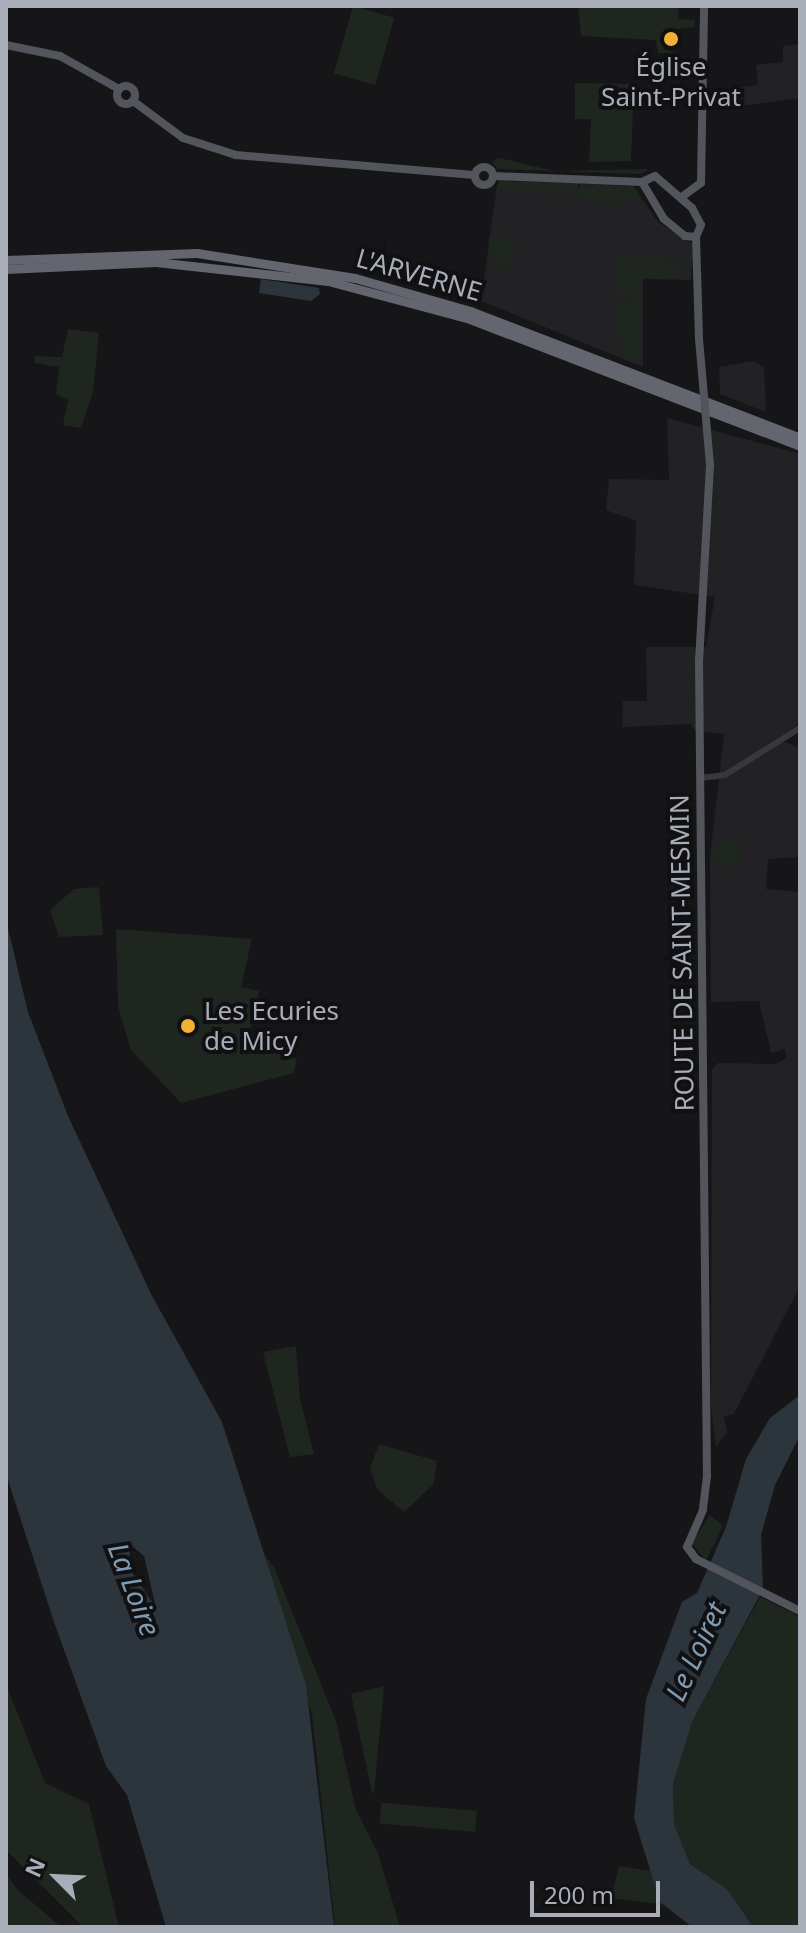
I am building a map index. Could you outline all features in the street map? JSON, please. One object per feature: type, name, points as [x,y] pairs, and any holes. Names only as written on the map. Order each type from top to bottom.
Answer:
[{"type":"highway","name":"L'ARVERNE","points":[[6,260],[197,253],[355,278],[470,311],[800,438]]},
{"type":"highway","name":"L'ARVERNE","points":[[6,269],[97,257],[262,270],[399,297],[800,446]]},
{"type":"main road","points":[[6,45],[60,56],[119,89],[131,87],[133,101],[166,128],[213,150],[474,175],[483,166],[493,176],[642,182],[655,176],[687,197],[701,183],[703,6]]},
{"type":"main road","points":[[642,182],[664,219],[685,236],[696,237]]},
{"type":"main road","name":"ROUTE DE SAINT-MESMIN","points":[[687,197],[701,225],[696,237],[699,339],[710,465],[699,660],[706,1456],[703,1508],[687,1547],[696,1559],[800,1611]]},
{"type":"street","points":[[701,778],[725,775],[800,728]]},
{"type":"shaded area","points":[[353,6],[394,18],[375,85],[334,73]]},
{"type":"shaded area","points":[[578,6],[679,6],[678,19],[695,20],[694,27],[663,31],[664,49],[680,54],[658,53],[656,40],[581,36]]},
{"type":"shaded area","points":[[800,44],[800,98],[735,107],[734,88],[758,85],[756,65],[783,62],[783,46]]},
{"type":"shaded area","points":[[575,83],[634,84],[631,161],[589,162],[591,119],[575,119]]},
{"type":"shaded area","points":[[500,158],[554,171],[650,169],[639,174],[497,169],[492,161]]},
{"type":"shaded area","points":[[499,181],[579,183],[574,194],[497,189]]},
{"type":"shaded area","points":[[581,184],[633,186],[640,200],[605,205],[576,194]]},
{"type":"shaded area","points":[[497,185],[635,188],[658,222],[693,244],[691,280],[643,279],[643,367],[481,301]]},
{"type":"shaded area","points":[[509,237],[517,247],[505,270],[493,264],[488,239]]},
{"type":"shaded area","points":[[640,256],[684,262],[684,278],[642,278],[639,364],[623,358],[614,308],[630,305],[630,296],[615,295],[617,258]]},
{"type":"shaded area","points":[[68,329],[99,333],[93,392],[81,428],[63,425],[68,400],[56,394],[59,367],[35,363],[35,356],[62,357]]},
{"type":"shaded area","points":[[753,361],[764,367],[766,412],[720,394],[719,367]]},
{"type":"shaded area","points":[[667,418],[800,454],[800,722],[782,741],[800,748],[800,857],[768,859],[766,889],[800,892],[800,1286],[734,1414],[724,1416],[727,1432],[716,1447],[711,1407],[712,1069],[718,1063],[776,1064],[787,1058],[785,1049],[771,1053],[759,1001],[711,1002],[710,856],[724,734],[695,731],[691,724],[622,727],[623,701],[647,701],[646,647],[706,647],[715,597],[634,585],[636,521],[606,510],[609,479],[669,480]]},
{"type":"shaded area","points":[[727,839],[737,843],[741,853],[737,863],[727,867],[717,863],[713,853],[717,843]]},
{"type":"shaded area","points":[[99,887],[103,935],[59,937],[50,910],[74,889]]},
{"type":"shaded area","name":"Les Ecuries de Micy","points":[[116,929],[252,939],[241,987],[259,991],[247,1046],[297,1059],[294,1073],[181,1103],[131,1050],[118,1006]]},
{"type":"shaded area","points":[[296,1346],[300,1399],[314,1454],[290,1457],[263,1352]]},
{"type":"shaded area","points":[[379,1444],[437,1461],[433,1485],[404,1512],[377,1489],[370,1468]]},
{"type":"shaded area","points":[[710,1515],[723,1526],[706,1561],[692,1543]]},
{"type":"shaded area","points":[[258,1548],[274,1567],[336,1721],[355,1807],[378,1853],[400,1927],[335,1927],[312,1714]]},
{"type":"shaded area","points":[[760,1597],[800,1617],[800,1927],[753,1927],[728,1890],[690,1864],[674,1824],[673,1784],[692,1722]]},
{"type":"shaded area","points":[[6,1684],[45,1783],[89,1804],[119,1927],[83,1927],[6,1850]]},
{"type":"shaded area","points":[[384,1686],[374,1793],[372,1793],[351,1694]]},
{"type":"shaded area","points":[[381,1803],[477,1811],[475,1832],[380,1824]]},
{"type":"shaded area","points":[[619,1866],[658,1872],[675,1906],[611,1898]]},
{"type":"shaded area","points":[[6,1873],[17,1889],[61,1927],[6,1927]]},
{"type":"water","points":[[261,279],[319,288],[320,294],[311,301],[259,293]]},
{"type":"water","name":"La Loire","points":[[6,920],[28,1012],[68,1116],[151,1294],[222,1422],[306,1685],[334,1927],[166,1927],[127,1795],[106,1766],[54,1622],[6,1474]],"holes":[[[131,1545],[144,1556],[156,1608],[128,1566]]]},
{"type":"water","name":"Le Loiret","points":[[800,1395],[800,1435],[775,1485],[761,1535],[763,1589],[692,1722],[673,1784],[674,1824],[690,1864],[728,1890],[753,1927],[692,1927],[660,1902],[634,1818],[646,1699],[682,1602],[697,1593],[726,1527],[746,1459],[770,1418]]},
{"type":"place","name":"Église Saint-Privat","points":[[671,39]]},
{"type":"place","name":"Les Ecuries de Micy","points":[[188,1026]]}]
